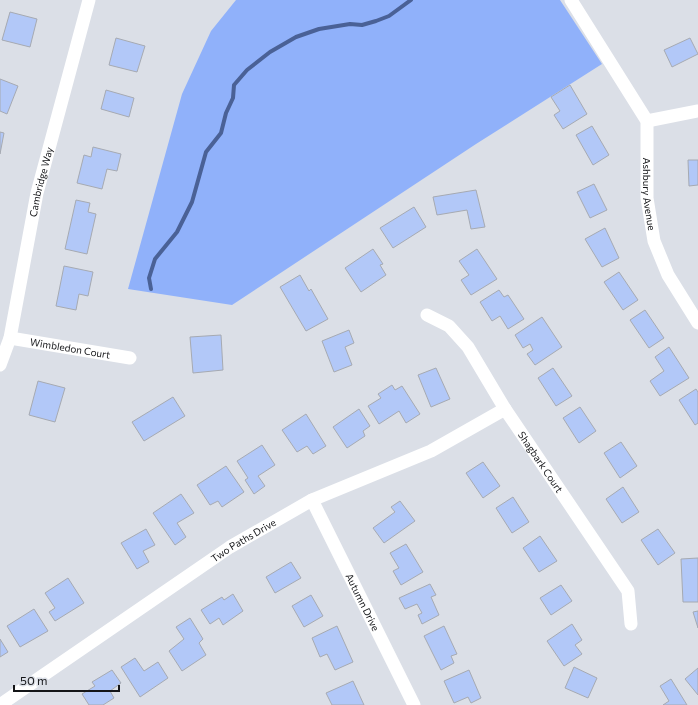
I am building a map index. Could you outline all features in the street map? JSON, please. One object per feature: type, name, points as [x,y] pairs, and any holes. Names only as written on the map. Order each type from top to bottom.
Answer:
[{"type":"street","name":"Cambridge Way","points":[[0,365],[10,338],[37,193],[89,0]]},
{"type":"street","points":[[571,0],[647,121],[698,110]]},
{"type":"street","name":"Ashbury Avenue","points":[[647,121],[647,198],[654,241],[668,275],[698,323]]},
{"type":"street","name":"Shagbark Court","points":[[427,315],[449,326],[460,336],[505,409],[628,591],[631,624]]},
{"type":"street","name":"Wimbledon Court","points":[[10,338],[130,358]]},
{"type":"street","name":"Two Paths Drive","points":[[0,705],[230,547],[312,500],[432,451],[505,409]]},
{"type":"street","name":"Autumn Drive","points":[[312,500],[414,705]]},
{"type":"shaded area","points":[[236,0],[560,0],[602,64],[476,144],[232,305],[128,289],[182,94],[211,31]]},
{"type":"building","points":[[10,12],[37,19],[30,47],[2,40]]},
{"type":"building","points":[[116,38],[145,46],[137,72],[109,65]]},
{"type":"building","points":[[690,38],[698,54],[672,67],[664,50]]},
{"type":"building","points":[[0,79],[18,86],[7,114],[0,111]]},
{"type":"building","points":[[570,85],[587,114],[563,129],[554,115],[560,111],[551,97]]},
{"type":"building","points":[[106,90],[134,98],[129,117],[101,109]]},
{"type":"building","points":[[592,126],[609,155],[593,165],[576,135]]},
{"type":"building","points":[[0,132],[4,133],[0,154]]},
{"type":"building","points":[[93,147],[121,154],[117,171],[107,169],[102,189],[77,183],[84,155],[91,157]]},
{"type":"building","points":[[688,160],[698,160],[698,185],[689,186]]},
{"type":"building","points":[[594,184],[607,210],[590,218],[577,192]]},
{"type":"building","points":[[476,190],[485,227],[471,229],[467,210],[437,215],[433,197]]},
{"type":"building","points":[[76,200],[90,203],[88,212],[96,214],[87,254],[65,249]]},
{"type":"building","points":[[414,207],[426,227],[393,248],[380,228]]},
{"type":"building","points":[[605,228],[619,258],[602,267],[585,239]]},
{"type":"building","points":[[373,249],[383,264],[380,265],[386,275],[361,292],[345,268]]},
{"type":"building","points":[[477,249],[497,279],[471,295],[461,280],[469,275],[459,261]]},
{"type":"building","points":[[64,266],[93,272],[88,296],[79,294],[76,310],[56,306]]},
{"type":"building","points":[[619,272],[638,300],[623,310],[604,282]]},
{"type":"building","points":[[300,275],[309,291],[311,289],[328,319],[306,331],[280,287]]},
{"type":"building","points":[[499,290],[504,297],[508,295],[524,319],[508,329],[500,316],[492,321],[480,302]]},
{"type":"building","points":[[645,310],[664,338],[649,348],[630,320]]},
{"type":"building","points":[[542,317],[562,347],[535,365],[527,354],[533,350],[530,344],[523,348],[515,335]]},
{"type":"building","points":[[349,330],[354,343],[345,347],[352,365],[334,372],[322,341]]},
{"type":"building","points":[[221,335],[223,370],[193,373],[190,337]]},
{"type":"building","points":[[669,347],[689,378],[660,396],[650,381],[664,371],[655,357]]},
{"type":"building","points":[[436,368],[450,399],[431,407],[418,375]]},
{"type":"building","points":[[553,368],[572,396],[556,406],[538,378]]},
{"type":"building","points":[[38,381],[65,388],[55,422],[29,415]]},
{"type":"building","points":[[392,385],[395,390],[402,386],[420,414],[406,423],[399,411],[379,424],[368,406],[381,398],[378,394]]},
{"type":"building","points":[[696,389],[698,392],[698,423],[695,425],[679,400]]},
{"type":"building","points":[[173,397],[185,416],[144,441],[132,422]]},
{"type":"building","points":[[580,407],[596,431],[579,443],[563,418]]},
{"type":"building","points":[[359,409],[370,426],[363,431],[365,436],[347,448],[333,427]]},
{"type":"building","points":[[306,414],[326,446],[313,454],[307,446],[297,452],[282,430]]},
{"type":"building","points":[[621,442],[637,466],[620,478],[604,453]]},
{"type":"building","points":[[262,445],[275,465],[258,476],[265,486],[254,494],[245,480],[248,478],[237,461]]},
{"type":"building","points":[[483,462],[500,486],[483,498],[466,473]]},
{"type":"building","points":[[226,466],[244,492],[222,507],[218,501],[210,505],[197,485]]},
{"type":"building","points":[[623,487],[639,512],[622,523],[606,499]]},
{"type":"building","points":[[181,494],[194,513],[177,523],[186,537],[175,545],[153,513]]},
{"type":"building","points":[[513,497],[529,522],[512,533],[496,508]]},
{"type":"building","points":[[400,501],[415,521],[384,543],[373,528],[395,512],[391,507]]},
{"type":"building","points":[[146,529],[155,545],[143,551],[149,562],[137,569],[121,543]]},
{"type":"building","points":[[658,529],[675,553],[658,565],[641,540]]},
{"type":"building","points":[[540,536],[557,561],[539,572],[523,548]]},
{"type":"building","points":[[406,544],[423,572],[401,585],[393,571],[399,568],[390,553]]},
{"type":"building","points":[[698,558],[698,602],[683,602],[681,559]]},
{"type":"building","points":[[291,562],[301,578],[275,593],[266,577]]},
{"type":"building","points":[[68,578],[84,603],[55,621],[49,612],[55,608],[45,593]]},
{"type":"building","points":[[430,584],[436,595],[431,597],[439,615],[422,624],[418,615],[422,613],[417,604],[405,609],[399,598]]},
{"type":"building","points":[[561,585],[572,601],[551,615],[540,598]]},
{"type":"building","points":[[233,594],[243,611],[223,625],[219,618],[210,624],[201,610],[222,597],[224,600]]},
{"type":"building","points":[[311,595],[323,616],[304,627],[292,606]]},
{"type":"building","points":[[34,609],[48,631],[20,647],[7,626]]},
{"type":"building","points":[[698,611],[698,628],[693,612]]},
{"type":"building","points":[[190,618],[203,639],[199,643],[206,655],[182,671],[169,651],[184,639],[176,627]]},
{"type":"building","points":[[572,624],[582,640],[575,645],[582,654],[564,666],[547,641]]},
{"type":"building","points":[[337,626],[353,662],[335,670],[327,654],[320,657],[312,638]]},
{"type":"building","points":[[444,626],[457,654],[451,656],[454,663],[441,670],[424,636]]},
{"type":"building","points":[[0,639],[8,652],[0,657]]},
{"type":"building","points":[[135,658],[144,671],[158,662],[168,678],[140,697],[121,667]]},
{"type":"building","points":[[574,667],[597,678],[588,698],[565,688]]},
{"type":"building","points":[[698,668],[698,695],[685,679]]},
{"type":"building","points":[[112,670],[121,683],[110,691],[114,698],[103,705],[89,705],[82,694],[95,686],[92,682]]},
{"type":"building","points":[[469,670],[481,698],[471,703],[468,697],[454,703],[444,681]]},
{"type":"building","points":[[671,679],[687,705],[663,705],[669,701],[660,686]]},
{"type":"building","points":[[353,681],[364,705],[332,705],[326,693]]},
{"type":"waterway","points":[[151,289],[149,278],[155,259],[177,232],[192,202],[206,152],[221,133],[226,113],[233,98],[234,85],[247,70],[270,52],[296,37],[319,29],[350,24],[362,25],[376,21],[389,16],[411,0]]}]
